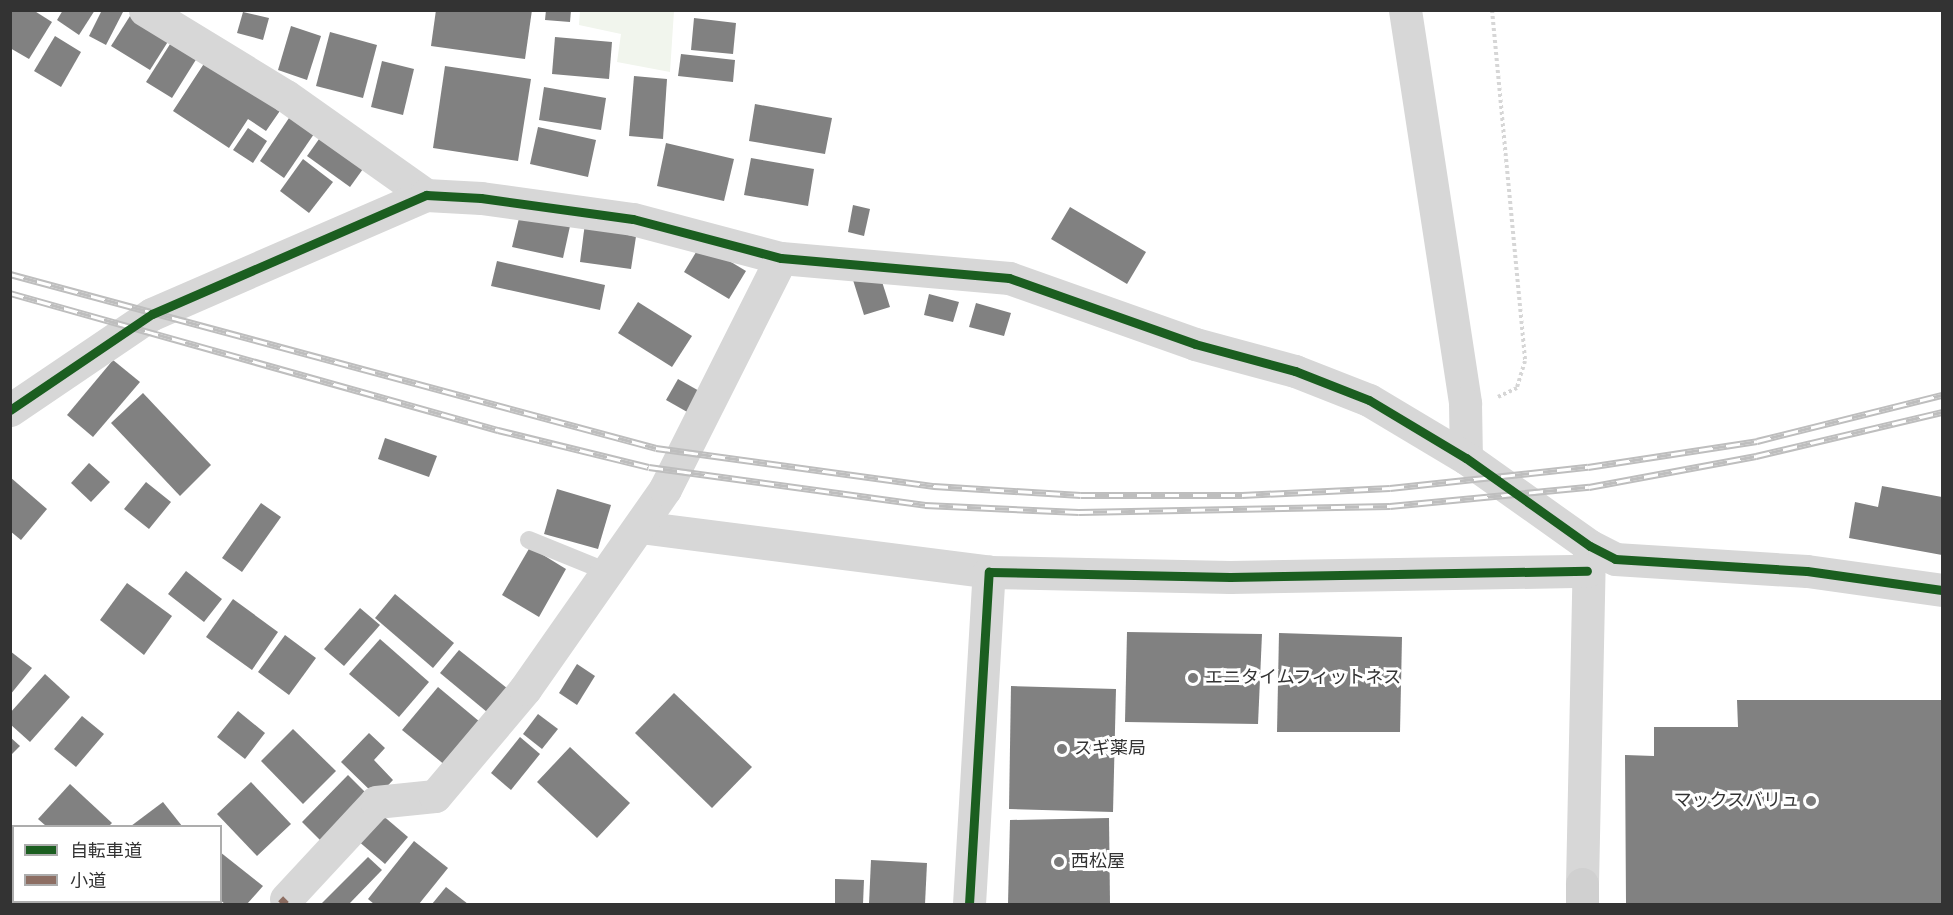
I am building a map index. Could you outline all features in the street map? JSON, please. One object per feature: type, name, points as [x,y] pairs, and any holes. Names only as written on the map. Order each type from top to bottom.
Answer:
[{"type":"street","points":[[145,10],[286,96],[426,195]]},
{"type":"street","points":[[1406,10],[1465,413],[1466,458]]},
{"type":"street","points":[[10,410],[152,314],[426,195],[481,198],[633,219],[781,258],[1009,278],[1195,344],[1295,371],[1370,400],[1466,458],[1589,558]]},
{"type":"street","points":[[286,899],[376,802],[435,796],[525,689],[640,527],[701,423],[781,258]]},
{"type":"street","points":[[640,527],[989,572],[1230,577],[1589,558],[1807,571],[1942,590]]},
{"type":"street","points":[[1582,894],[1589,558]]},
{"type":"street","points":[[969,904],[989,572]]},
{"type":"lane","points":[[529,540],[608,572]]},
{"type":"path","points":[[1465,413],[1517,388],[1525,362],[1492,10]]},
{"type":"shaded area","points":[[580,11],[674,11],[670,72],[617,62],[621,34],[579,25]]},
{"type":"building","points":[[10,10],[33,10],[52,22],[29,59],[10,48]]},
{"type":"building","points":[[63,10],[95,10],[79,35],[57,20]]},
{"type":"building","points":[[102,10],[124,10],[106,45],[89,36]]},
{"type":"building","points":[[436,10],[532,10],[525,59],[431,46]]},
{"type":"building","points":[[546,10],[571,10],[570,22],[545,20]]},
{"type":"building","points":[[243,12],[269,18],[263,40],[237,33]]},
{"type":"building","points":[[130,16],[169,40],[150,70],[111,46]]},
{"type":"building","points":[[694,18],[736,23],[733,54],[691,50]]},
{"type":"building","points":[[291,26],[321,36],[307,80],[278,70]]},
{"type":"building","points":[[330,32],[377,45],[363,98],[316,86]]},
{"type":"building","points":[[55,36],[81,52],[61,87],[34,71]]},
{"type":"building","points":[[555,37],[612,42],[609,79],[552,74]]},
{"type":"building","points":[[172,41],[197,58],[172,98],[146,82]]},
{"type":"building","points":[[681,54],[735,60],[733,82],[678,76]]},
{"type":"building","points":[[209,56],[284,105],[266,131],[248,119],[229,148],[173,111]]},
{"type":"building","points":[[382,61],[414,69],[403,115],[371,107]]},
{"type":"building","points":[[445,66],[531,79],[518,161],[433,148]]},
{"type":"building","points":[[634,76],[667,79],[663,139],[629,136]]},
{"type":"building","points":[[544,87],[606,98],[601,130],[539,120]]},
{"type":"building","points":[[755,104],[832,118],[825,154],[749,141]]},
{"type":"building","points":[[291,115],[316,131],[284,178],[260,161]]},
{"type":"building","points":[[538,127],[596,140],[588,177],[530,164]]},
{"type":"building","points":[[248,128],[267,141],[253,163],[233,150]]},
{"type":"building","points":[[324,132],[368,162],[350,187],[307,156]]},
{"type":"building","points":[[666,143],[734,159],[724,201],[657,186]]},
{"type":"building","points":[[751,158],[814,169],[808,206],[744,195]]},
{"type":"building","points":[[303,159],[333,182],[309,213],[280,191]]},
{"type":"building","points":[[853,205],[870,209],[864,236],[848,232]]},
{"type":"building","points":[[1070,207],[1146,252],[1127,284],[1051,239]]},
{"type":"building","points":[[520,214],[570,226],[563,258],[512,247]]},
{"type":"building","points":[[585,223],[637,230],[631,269],[580,262]]},
{"type":"building","points":[[701,244],[746,271],[729,299],[684,272]]},
{"type":"building","points":[[497,261],[605,285],[600,310],[491,286]]},
{"type":"building","points":[[879,272],[890,307],[864,315],[853,280]]},
{"type":"building","points":[[929,294],[959,302],[953,322],[924,315]]},
{"type":"building","points":[[638,302],[692,336],[672,367],[618,333]]},
{"type":"building","points":[[976,303],[1011,313],[1004,336],[969,327]]},
{"type":"building","points":[[113,360],[140,382],[93,437],[67,415]]},
{"type":"building","points":[[678,379],[701,392],[689,413],[666,400]]},
{"type":"building","points":[[143,393],[211,465],[180,496],[111,423]]},
{"type":"building","points":[[385,438],[437,456],[429,477],[378,459]]},
{"type":"building","points":[[89,463],[110,482],[91,502],[71,483]]},
{"type":"building","points":[[10,477],[47,509],[21,540],[10,531]]},
{"type":"building","points":[[146,482],[171,502],[149,529],[124,509]]},
{"type":"building","points":[[1882,486],[1942,497],[1942,555],[1849,538],[1855,502],[1878,507]]},
{"type":"building","points":[[557,489],[611,505],[598,549],[544,534]]},
{"type":"building","points":[[261,503],[281,517],[242,572],[222,558]]},
{"type":"building","points":[[530,547],[566,569],[539,617],[502,595]]},
{"type":"building","points":[[186,571],[222,599],[204,622],[168,594]]},
{"type":"building","points":[[127,583],[172,616],[144,655],[100,620]]},
{"type":"building","points":[[395,594],[454,643],[433,668],[375,618]]},
{"type":"building","points":[[233,599],[278,632],[252,670],[206,637]]},
{"type":"building","points":[[360,608],[380,625],[344,666],[324,649]]},
{"type":"building","name":"エニタイムフィットネス","points":[[1127,632],[1262,634],[1258,724],[1125,722]]},
{"type":"building","points":[[1279,633],[1402,637],[1400,732],[1277,732]]},
{"type":"building","points":[[285,635],[316,658],[289,695],[258,672]]},
{"type":"building","points":[[380,639],[429,682],[399,717],[349,674]]},
{"type":"building","points":[[459,650],[513,693],[493,717],[440,673]]},
{"type":"building","points":[[10,651],[32,668],[10,695]]},
{"type":"building","points":[[577,664],[595,676],[577,705],[559,693]]},
{"type":"building","points":[[45,674],[70,697],[30,742],[10,724],[10,713]]},
{"type":"building","name":"スギ薬局","points":[[1011,686],[1116,689],[1113,812],[1009,809]]},
{"type":"building","points":[[438,687],[486,727],[451,770],[402,730]]},
{"type":"building","points":[[674,693],[752,767],[712,808],[635,733]]},
{"type":"building","points":[[1737,700],[1942,700],[1942,904],[1626,904],[1625,755],[1654,756],[1654,727],[1738,727]]},
{"type":"building","points":[[238,711],[265,733],[245,759],[217,737]]},
{"type":"building","points":[[538,714],[558,729],[542,749],[523,734]]},
{"type":"building","points":[[82,716],[104,734],[76,767],[54,749]]},
{"type":"building","points":[[293,729],[336,771],[303,804],[261,761]]},
{"type":"building","points":[[369,733],[385,748],[374,760],[393,780],[377,797],[341,762]]},
{"type":"building","points":[[10,737],[20,746],[10,756]]},
{"type":"building","points":[[520,737],[540,754],[511,790],[491,773]]},
{"type":"building","points":[[570,747],[630,803],[597,838],[537,782]]},
{"type":"building","points":[[348,775],[367,794],[322,842],[302,822]]},
{"type":"building","points":[[251,782],[291,824],[257,856],[217,814]]},
{"type":"building","points":[[70,784],[112,823],[110,825],[45,825],[38,819]]},
{"type":"building","points":[[163,802],[181,825],[132,825]]},
{"type":"building","points":[[381,814],[408,837],[385,864],[357,840]]},
{"type":"building","name":"西松屋","points":[[1109,818],[1110,904],[1008,904],[1010,820]]},
{"type":"building","points":[[414,841],[448,868],[419,904],[374,904],[368,899]]},
{"type":"building","points":[[222,854],[263,886],[247,904],[225,904],[222,902]]},
{"type":"building","points":[[368,857],[382,870],[349,904],[321,904]]},
{"type":"building","points":[[12,858],[12,886],[10,887],[10,859]]},
{"type":"building","points":[[871,860],[927,863],[925,904],[869,904]]},
{"type":"building","points":[[835,879],[864,880],[863,904],[835,904]]},
{"type":"building","points":[[446,887],[468,904],[432,904]]},
{"type":"building","points":[[214,903],[216,904],[161,904]]},
{"type":"railway","points":[[10,274],[656,448],[934,486],[1081,495],[1242,495],[1390,488],[1588,467],[1757,441],[1942,395]]},
{"type":"railway","points":[[10,293],[498,430],[649,467],[925,505],[1079,512],[1390,506],[1589,487],[1756,456],[1942,412]]},
{"type":"marked path","points":[[281,904],[286,899]]},
{"type":"cycle path","points":[[10,410],[152,314],[426,195],[481,198],[633,219],[781,258],[1009,278],[1195,344],[1295,371],[1369,400],[1466,458],[1590,546],[1615,559],[1807,571],[1942,590]]},
{"type":"cycle path","points":[[969,904],[989,572],[1230,577],[1587,571]]},
{"type":"place","name":"エニタイムフィットネス","points":[[1193,678]]},
{"type":"place","name":"スギ薬局","points":[[1062,749]]},
{"type":"place","name":"マックスバリュ","points":[[1811,801]]},
{"type":"place","name":"西松屋","points":[[1059,862]]}]
